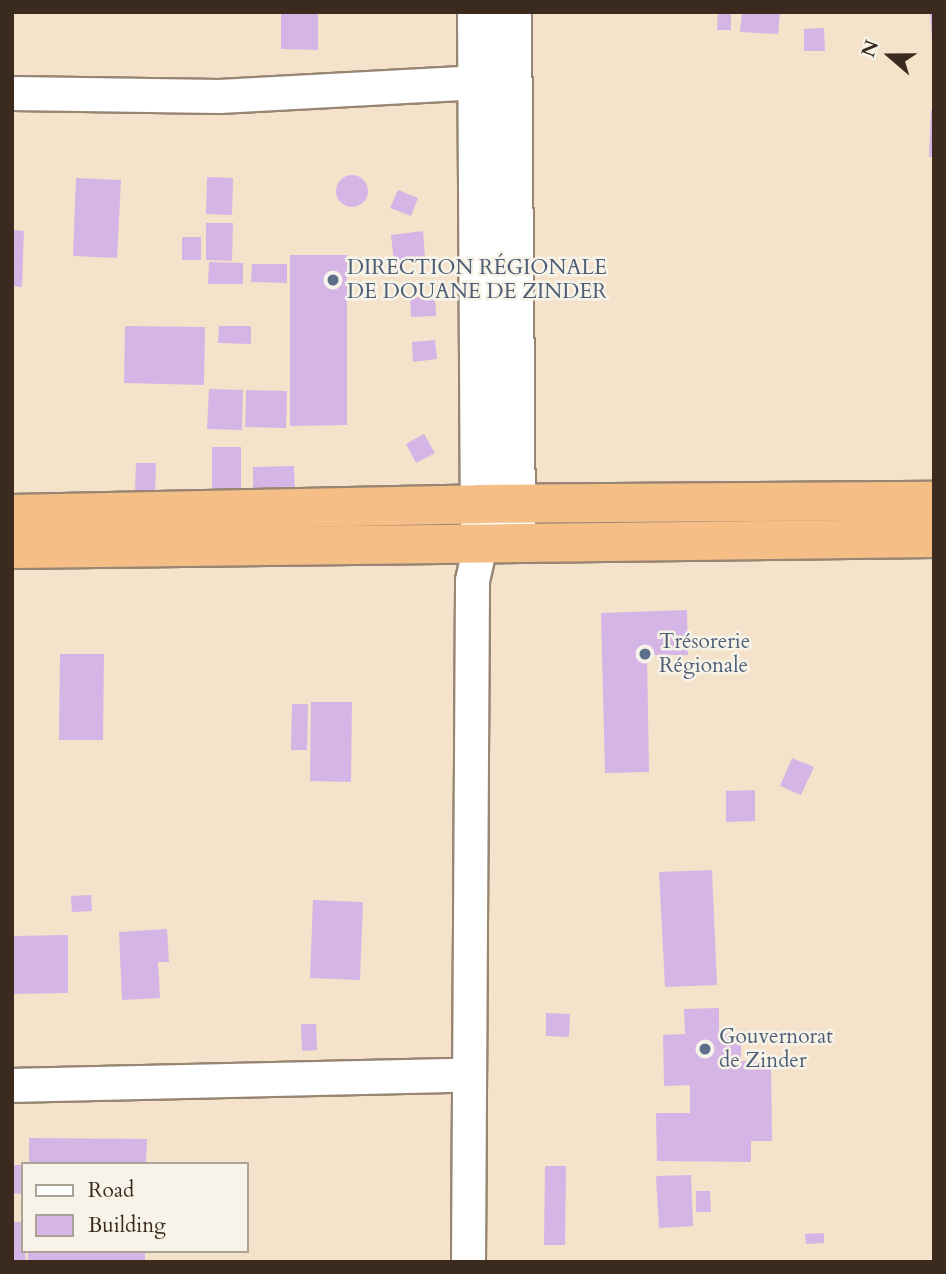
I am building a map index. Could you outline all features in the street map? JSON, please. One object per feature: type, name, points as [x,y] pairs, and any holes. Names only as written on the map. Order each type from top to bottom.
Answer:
[{"type":"highway","points":[[12,514],[498,503],[934,501]]},
{"type":"highway","points":[[12,549],[489,557],[934,538]]},
{"type":"street","points":[[477,12],[475,82],[498,503]]},
{"type":"street","points":[[468,1262],[466,1075],[489,557],[498,503],[512,12]]},
{"type":"street","points":[[12,93],[219,96],[475,82]]},
{"type":"street","points":[[12,1085],[466,1075]]},
{"type":"building","points":[[281,12],[318,12],[318,50],[281,49]]},
{"type":"building","points":[[718,12],[731,12],[731,30],[717,30]]},
{"type":"building","points":[[742,12],[780,12],[778,34],[740,32]]},
{"type":"building","points":[[930,12],[934,12],[934,42],[932,42]]},
{"type":"building","points":[[824,28],[825,51],[804,51],[804,29]]},
{"type":"building","points":[[931,110],[934,110],[934,157],[929,157]]},
{"type":"building","points":[[352,175],[363,180],[368,191],[363,202],[352,207],[341,202],[336,191],[341,180]]},
{"type":"building","points":[[207,177],[233,178],[232,215],[206,214]]},
{"type":"building","points":[[76,178],[121,180],[117,258],[73,256]]},
{"type":"building","points":[[398,190],[418,198],[411,216],[390,208]]},
{"type":"building","points":[[206,223],[233,223],[232,261],[206,260]]},
{"type":"building","points":[[12,230],[24,231],[22,287],[12,286]]},
{"type":"building","points":[[423,231],[425,257],[394,261],[391,235]]},
{"type":"building","points":[[182,237],[201,237],[201,260],[182,260]]},
{"type":"building","points":[[290,255],[347,255],[347,425],[290,426]]},
{"type":"building","points":[[209,262],[243,263],[243,284],[208,284]]},
{"type":"building","points":[[252,264],[287,264],[287,283],[251,282]]},
{"type":"building","points":[[435,296],[436,316],[411,317],[410,298]]},
{"type":"building","points":[[125,326],[205,327],[204,385],[124,383]]},
{"type":"building","points":[[219,326],[251,326],[251,344],[218,343]]},
{"type":"building","points":[[435,340],[437,359],[413,362],[412,342]]},
{"type":"building","points":[[209,389],[243,390],[242,430],[207,429]]},
{"type":"building","points":[[246,390],[287,391],[286,428],[245,427]]},
{"type":"building","points":[[424,434],[435,453],[416,463],[406,444]]},
{"type":"building","points":[[212,447],[241,447],[241,490],[212,491]]},
{"type":"building","points":[[136,463],[156,463],[155,494],[135,493]]},
{"type":"building","points":[[294,466],[295,494],[253,495],[253,467]]},
{"type":"building","points":[[687,610],[688,655],[647,655],[649,772],[605,773],[601,613]]},
{"type":"building","points":[[60,654],[104,654],[103,740],[59,740]]},
{"type":"building","points":[[311,702],[352,702],[351,782],[310,781]]},
{"type":"building","points":[[292,704],[308,704],[307,750],[291,750]]},
{"type":"building","points":[[792,758],[814,767],[801,795],[780,786]]},
{"type":"building","points":[[755,790],[755,821],[726,822],[726,791]]},
{"type":"building","points":[[712,870],[717,985],[665,987],[659,872]]},
{"type":"building","points":[[91,895],[92,911],[72,912],[71,896]]},
{"type":"building","points":[[313,900],[363,902],[360,980],[310,978]]},
{"type":"building","points":[[167,929],[169,962],[158,962],[160,998],[122,1000],[119,932]]},
{"type":"building","points":[[68,935],[68,993],[12,994],[12,936]]},
{"type":"building","points":[[719,1008],[719,1034],[741,1033],[741,1061],[771,1061],[772,1141],[751,1141],[751,1162],[657,1161],[656,1113],[690,1113],[690,1085],[664,1086],[663,1035],[685,1034],[684,1009]]},
{"type":"building","points":[[546,1013],[570,1014],[569,1037],[546,1036]]},
{"type":"building","points":[[301,1024],[316,1024],[317,1050],[302,1051]]},
{"type":"building","points":[[29,1138],[147,1139],[146,1162],[29,1162]]},
{"type":"building","points":[[12,1165],[21,1165],[21,1194],[12,1193]]},
{"type":"building","points":[[545,1166],[566,1166],[565,1245],[544,1245]]},
{"type":"building","points":[[691,1175],[693,1226],[659,1228],[656,1176]]},
{"type":"building","points":[[696,1191],[710,1191],[711,1212],[696,1212]]},
{"type":"building","points":[[12,1222],[21,1222],[21,1253],[25,1253],[26,1262],[12,1262]]},
{"type":"building","points":[[824,1233],[824,1243],[806,1244],[805,1234]]},
{"type":"building","points":[[28,1253],[145,1253],[145,1262],[28,1262]]},
{"type":"place","name":"DIRECTION RÉGIONALE DE DOUANE DE ZINDER","points":[[333,280]]},
{"type":"place","name":"Trésorerie Régionale","points":[[645,654]]},
{"type":"place","name":"Gouvernorat de Zinder","points":[[705,1049]]}]
